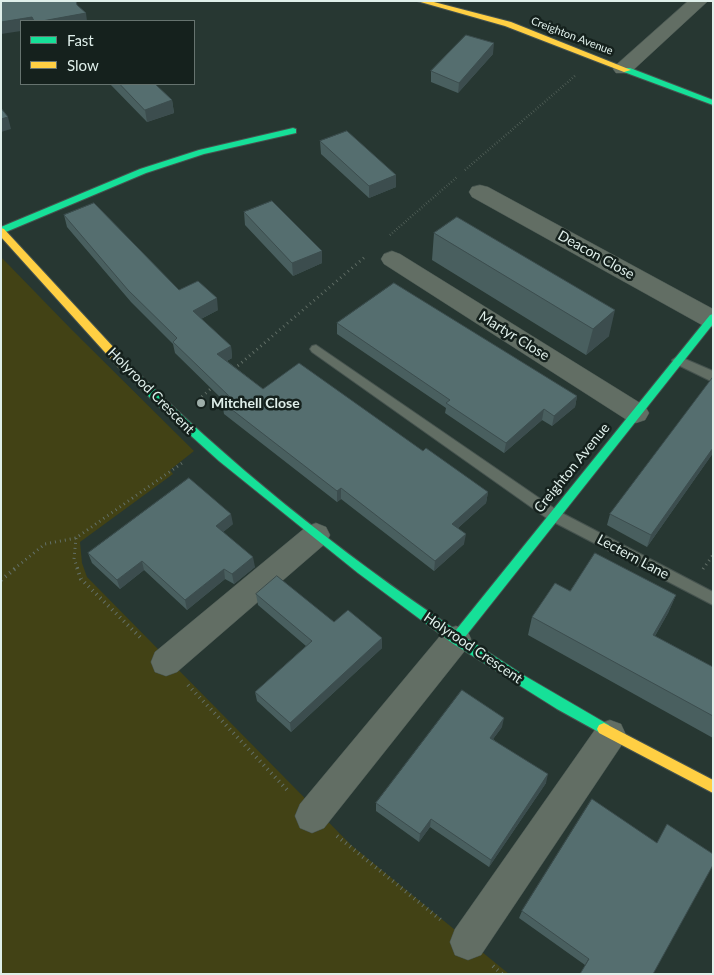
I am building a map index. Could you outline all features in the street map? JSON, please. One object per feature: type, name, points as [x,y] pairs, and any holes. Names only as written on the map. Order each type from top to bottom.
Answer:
[{"type":"street","name":"Creighton Avenue","points":[[420,1],[508,24],[713,103]]},
{"type":"street","points":[[623,69],[699,1]]},
{"type":"street","points":[[1,231],[144,171],[202,152],[293,131]]},
{"type":"street","name":"Deacon Close","points":[[480,192],[712,318]]},
{"type":"street","name":"Holyrood Crescent","points":[[1,231],[78,318],[177,418],[316,535],[456,639],[610,735],[713,787]]},
{"type":"street","name":"Martyr Close","points":[[392,259],[636,413]]},
{"type":"street","name":"Creighton Avenue","points":[[456,639],[712,318]]},
{"type":"street","points":[[166,662],[316,535]]},
{"type":"street","points":[[312,816],[456,639]]},
{"type":"street","points":[[468,942],[610,735]]},
{"type":"lane","name":"Lectern Lane","points":[[316,349],[553,515],[713,599]]},
{"type":"lane","points":[[678,360],[713,377]]},
{"type":"path","points":[[1,580],[45,544],[76,538],[208,445]]},
{"type":"path","points":[[76,538],[74,559],[81,579],[166,662],[312,816],[468,942],[502,974]]},
{"type":"shaded area","points":[[1,257],[194,451],[170,470],[173,474],[80,542],[82,563],[87,577],[351,845],[509,974],[1,974]]},
{"type":"building","points":[[1,1],[76,1],[77,5],[86,13],[48,20],[34,20],[32,17],[1,22]]},
{"type":"building","points":[[466,35],[494,43],[459,83],[431,71]]},
{"type":"building","points":[[121,85],[156,85],[172,100],[145,110]]},
{"type":"building","points":[[1,108],[8,117],[1,119]]},
{"type":"building","points":[[347,131],[396,175],[369,186],[320,141]]},
{"type":"building","points":[[272,201],[322,251],[292,263],[244,212]]},
{"type":"building","points":[[94,203],[179,290],[198,281],[217,298],[193,311],[231,346],[217,354],[263,389],[299,363],[423,451],[426,448],[488,492],[452,524],[466,534],[435,561],[341,488],[337,491],[222,402],[230,397],[173,342],[177,338],[128,290],[64,215]]},
{"type":"building","points":[[457,217],[615,310],[593,329],[434,233]]},
{"type":"building","points":[[394,283],[577,396],[554,416],[544,409],[506,443],[446,403],[450,400],[337,323]]},
{"type":"building","points":[[713,377],[713,448],[651,535],[610,514]]},
{"type":"building","points":[[189,478],[231,514],[216,526],[253,557],[232,574],[224,569],[185,600],[142,561],[117,580],[88,553]]},
{"type":"building","points":[[595,553],[676,595],[653,635],[713,667],[713,716],[532,617],[555,583],[570,591]]},
{"type":"building","points":[[277,576],[334,622],[348,610],[382,638],[290,723],[255,692],[312,641],[256,594]]},
{"type":"building","points":[[462,690],[504,718],[490,738],[548,774],[491,860],[431,819],[420,834],[376,803]]},
{"type":"building","points":[[592,799],[657,843],[667,824],[713,854],[713,865],[653,974],[580,974],[589,959],[522,911]]},
{"type":"traffic: fast","points":[[627,70],[713,103]]},
{"type":"traffic: fast","points":[[1,231],[143,171],[202,152],[293,131]]},
{"type":"traffic: fast","points":[[456,639],[713,317]]},
{"type":"traffic: fast","points":[[124,366],[223,458],[362,570],[480,654],[604,729]]},
{"type":"traffic: slow","points":[[420,1],[508,24],[627,70]]},
{"type":"traffic: slow","points":[[1,231],[124,366]]},
{"type":"traffic: slow","points":[[604,729],[713,787]]},
{"type":"place","name":"Mitchell Close","points":[[201,403]]}]
